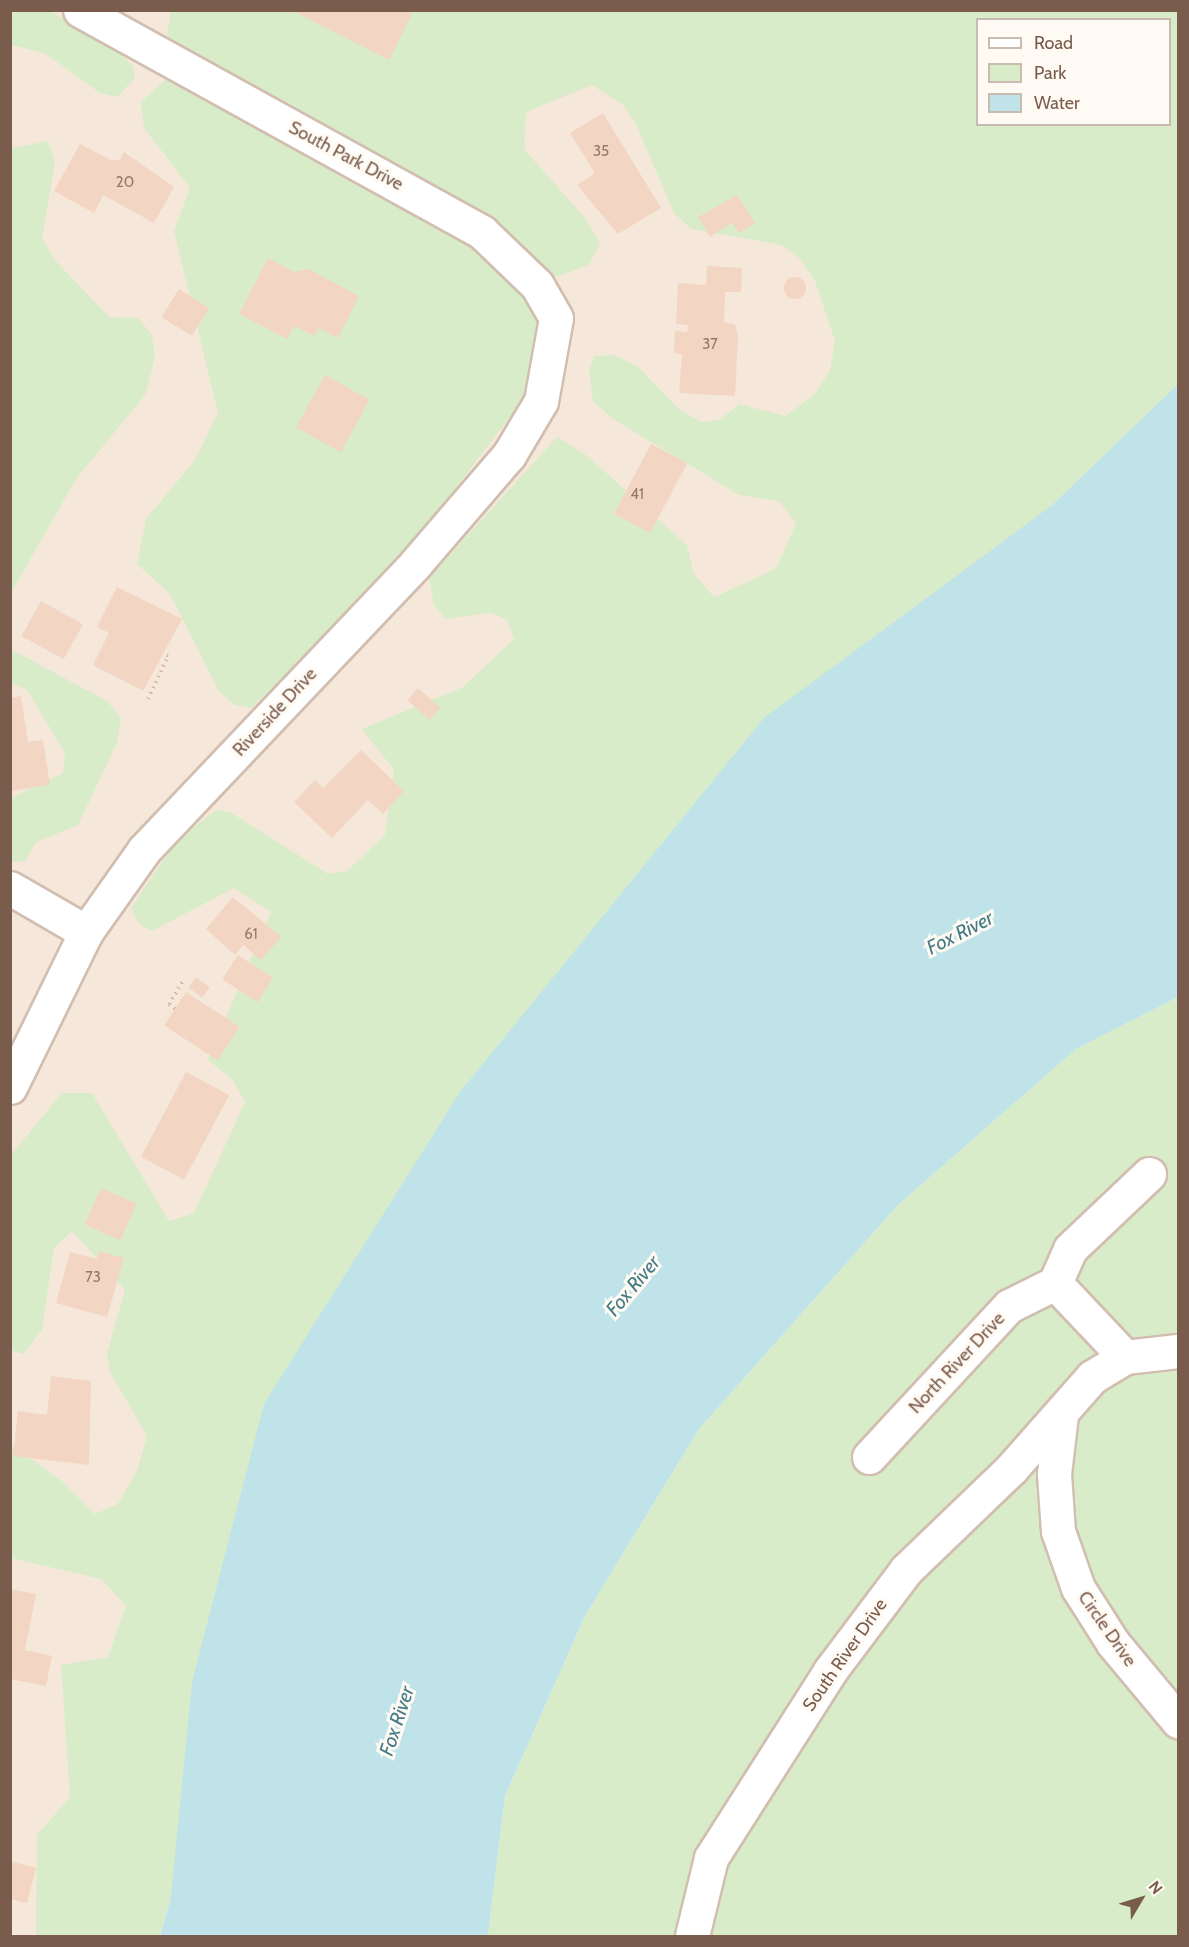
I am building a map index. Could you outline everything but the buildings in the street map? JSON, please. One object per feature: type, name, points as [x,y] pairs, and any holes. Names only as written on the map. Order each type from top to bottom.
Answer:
[{"type":"street","name":"South Park Drive","points":[[80,10],[482,232],[537,285],[556,318],[554,350]]},
{"type":"street","name":"Riverside Drive","points":[[10,1087],[86,932],[144,850],[474,499],[541,401],[554,350]]},
{"type":"street","points":[[10,888],[86,932]]},
{"type":"street","points":[[1125,1357],[1055,1283],[1070,1250],[1149,1174]]},
{"type":"street","name":"North River Drive","points":[[869,1457],[1009,1306],[1055,1283]]},
{"type":"street","points":[[1061,1415],[1092,1377],[1125,1357],[1179,1351]]},
{"type":"street","name":"Circle Drive","points":[[1061,1415],[1054,1474],[1058,1531],[1078,1588],[1113,1643],[1179,1721]]},
{"type":"street","name":"South River Drive","points":[[692,1936],[711,1858],[830,1671],[906,1569],[1061,1415]]},
{"type":"path","points":[[148,699],[168,656],[164,654]]},
{"type":"path","points":[[175,1009],[169,1004],[183,982]]},
{"type":"shaded area","points":[[11,11],[1178,11],[1178,384],[1051,506],[264,1404],[160,1936],[11,1936]]},
{"type":"green space","points":[[11,11],[50,11],[115,49],[132,65],[135,78],[117,97],[100,93],[44,53],[11,45]]},
{"type":"green space","points":[[171,11],[1178,11],[1178,384],[1051,506],[171,1897],[160,1936],[36,1936],[37,1835],[70,1797],[61,1665],[108,1657],[126,1606],[101,1579],[11,1558],[10,1444],[63,1482],[95,1514],[118,1504],[137,1471],[147,1436],[110,1372],[107,1353],[125,1290],[72,1231],[54,1248],[42,1330],[23,1354],[11,1350],[10,1156],[62,1093],[92,1093],[169,1221],[194,1213],[245,1102],[232,1079],[208,1060],[271,912],[234,888],[152,931],[138,923],[131,908],[177,840],[216,810],[230,812],[328,874],[347,871],[385,835],[394,770],[362,729],[463,687],[514,639],[507,620],[491,613],[446,619],[434,605],[429,578],[557,437],[586,455],[687,545],[694,574],[714,597],[776,569],[796,523],[779,501],[739,495],[613,419],[593,401],[589,371],[594,356],[615,355],[638,367],[678,408],[701,422],[719,420],[740,404],[785,416],[815,394],[830,370],[835,341],[815,281],[800,259],[782,245],[691,229],[674,213],[635,122],[622,104],[592,85],[526,112],[524,149],[586,219],[600,243],[589,265],[559,276],[541,272],[175,46],[167,35]]},
{"type":"green space","points":[[165,80],[182,81],[480,247],[529,299],[538,327],[530,391],[388,576],[251,708],[235,705],[219,692],[170,594],[137,564],[146,519],[195,460],[218,413],[174,231],[190,188],[144,128],[141,102]]},
{"type":"green space","points":[[48,141],[55,163],[42,238],[55,260],[109,317],[138,318],[152,335],[155,357],[145,395],[76,479],[11,593],[11,148]]},
{"type":"green space","points":[[10,649],[107,701],[121,718],[117,743],[78,825],[36,842],[25,861],[11,862],[11,798],[63,773],[65,753],[27,690],[11,683]]},
{"type":"green space","points":[[1178,997],[1178,1936],[488,1936],[505,1796],[585,1616],[699,1429],[898,1205],[1076,1049]]},
{"type":"water","name":"Fox River","points":[[1178,384],[1178,997],[1076,1049],[898,1205],[699,1429],[585,1616],[505,1796],[488,1936],[160,1936],[171,1897],[192,1682],[264,1404],[460,1092],[764,718],[1051,506]]}]
